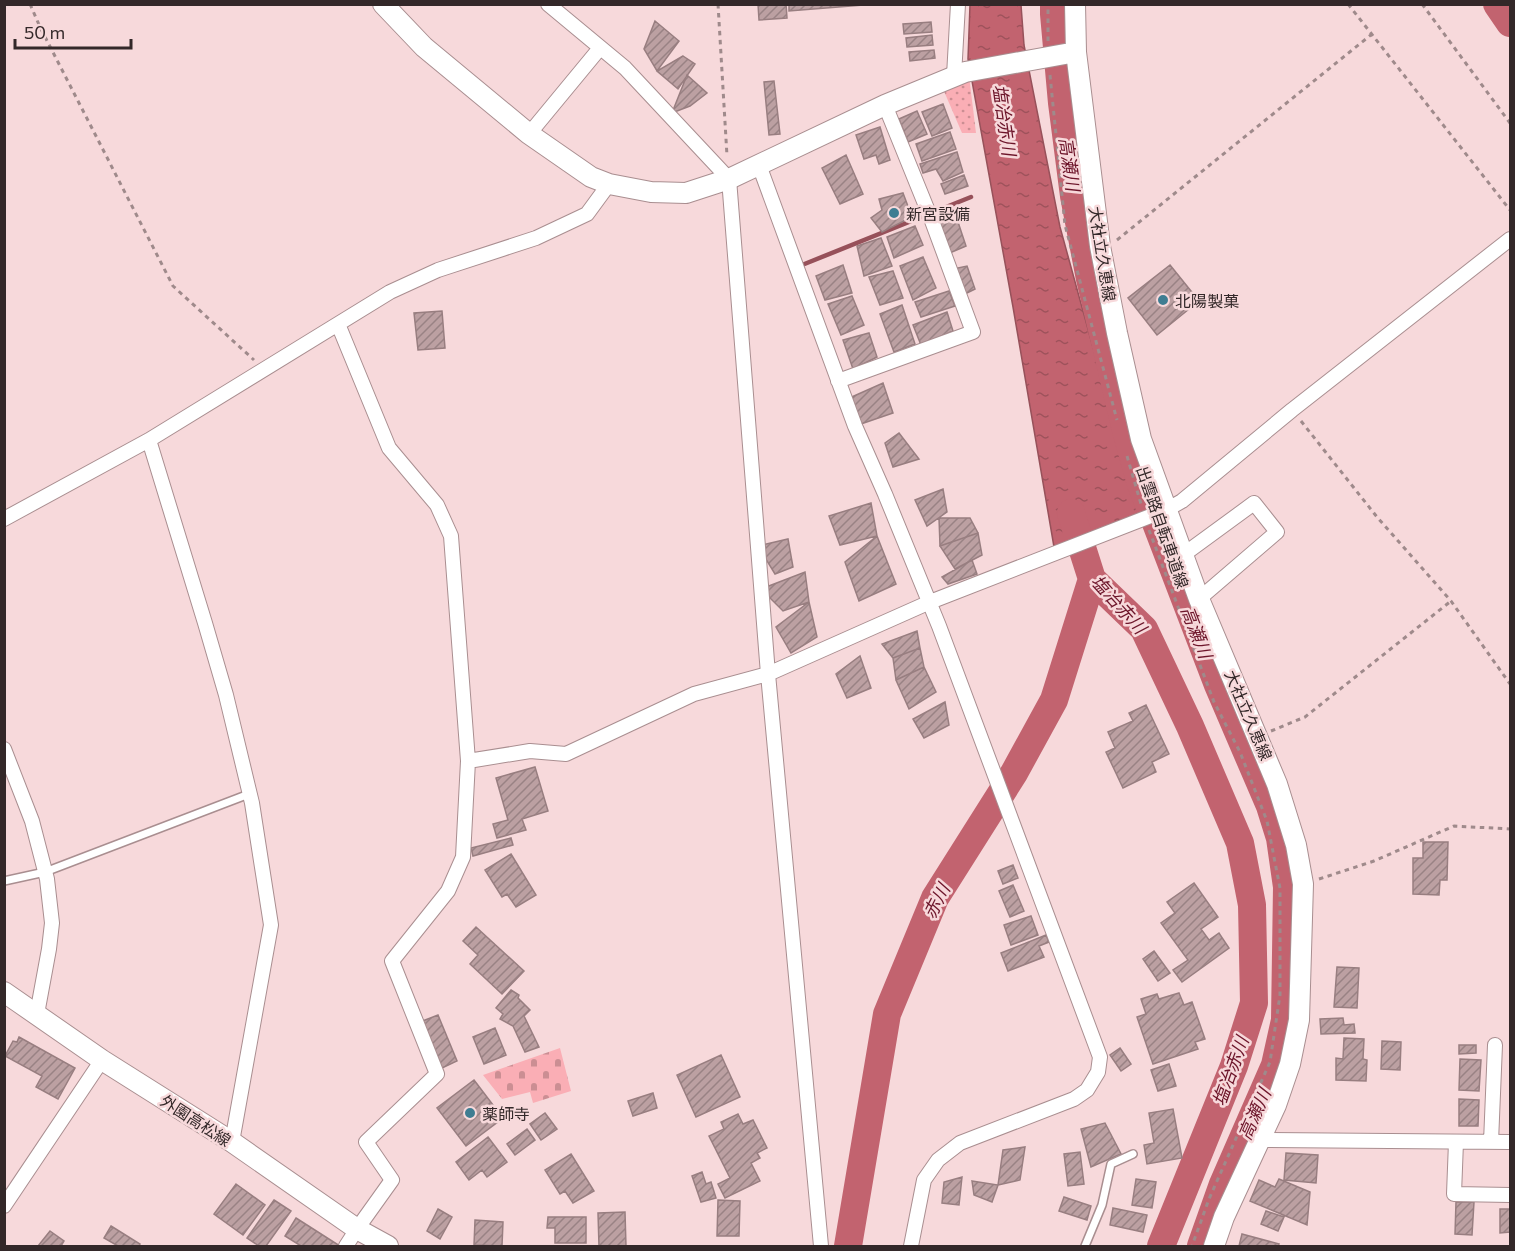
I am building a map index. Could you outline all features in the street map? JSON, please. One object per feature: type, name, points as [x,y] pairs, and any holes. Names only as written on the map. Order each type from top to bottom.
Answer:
[{"type":"main road","points":[[383,4],[424,47],[529,134],[591,177],[609,184],[651,192],[686,193],[729,179],[885,105],[959,74],[1076,52]]},
{"type":"main road","name":"大社立久恵線","points":[[1075,4],[1076,52],[1100,246],[1141,439],[1199,599],[1277,783],[1296,845],[1303,884],[1299,1020],[1290,1064],[1276,1105],[1224,1217],[1214,1246]]},
{"type":"main road","name":"外園高松線","points":[[4,992],[102,1060],[232,1142],[357,1229],[387,1246]]},
{"type":"street","points":[[548,4],[625,68],[729,179],[768,674],[821,1246]]},
{"type":"street","points":[[958,4],[959,74]]},
{"type":"street","points":[[529,134],[600,48]]},
{"type":"street","points":[[838,381],[973,332],[932,221],[885,105]]},
{"type":"street","points":[[759,165],[855,426],[930,602],[1100,1057],[1098,1072],[1087,1090],[1074,1099],[960,1143],[938,1160],[924,1180],[911,1246]]},
{"type":"street","points":[[4,519],[149,440],[390,292],[438,270],[525,242],[587,214],[609,184]]},
{"type":"street","points":[[468,761],[530,751],[566,754],[694,694],[768,674],[930,602],[1166,510],[1182,501],[1292,410],[1510,239]]},
{"type":"street","points":[[338,324],[388,448],[437,505],[451,536],[468,761],[463,857],[448,891],[392,962],[437,1074],[366,1142],[392,1180],[346,1246]]},
{"type":"street","points":[[149,440],[226,695],[249,794],[271,924],[232,1142]]},
{"type":"street","points":[[1183,555],[1254,503],[1277,532],[1199,599]]},
{"type":"street","points":[[4,749],[32,822],[45,872],[52,923],[36,1014]]},
{"type":"street","points":[[1491,1142],[1495,1045]]},
{"type":"street","points":[[4,1206],[102,1060]]},
{"type":"street","points":[[1260,1140],[1510,1142]]},
{"type":"street","points":[[1456,1142],[1454,1194],[1510,1196]]},
{"type":"lane","points":[[4,881],[45,872],[249,794]]},
{"type":"lane","points":[[1085,1246],[1102,1205],[1111,1164],[1133,1154]]},
{"type":"path","points":[[30,4],[45,38],[173,286],[264,370]]},
{"type":"path","points":[[718,4],[729,179]]},
{"type":"path","points":[[1048,4],[1044,57],[1065,225],[1117,420]]},
{"type":"path","points":[[1348,4],[1510,210]]},
{"type":"path","points":[[1422,4],[1510,123]]},
{"type":"path","points":[[1100,246],[1117,240],[1372,34]]},
{"type":"path","points":[[1292,410],[1377,517],[1451,601],[1510,684]]},
{"type":"path","name":"出雲路自転車道線","points":[[1126,453],[1145,518],[1214,702],[1240,752],[1267,821],[1280,888],[1280,995],[1270,1062],[1209,1198],[1192,1246]]},
{"type":"path","points":[[1257,736],[1305,717],[1451,601]]},
{"type":"path","points":[[1303,884],[1374,861],[1454,826],[1510,829]]},
{"type":"green space","points":[[969,76],[976,133],[962,133],[940,82]]},
{"type":"green space","points":[[560,1048],[571,1091],[533,1103],[530,1092],[502,1099],[483,1075]]},
{"type":"water","points":[[970,5],[1021,5],[1024,45],[1060,227],[1139,515],[1054,547],[968,59]]},
{"type":"building","points":[[758,4],[786,4],[787,18],[759,20]]},
{"type":"building","points":[[789,4],[863,4],[863,5],[789,11]]},
{"type":"building","points":[[655,21],[679,41],[657,71],[644,49]]},
{"type":"building","points":[[931,22],[932,32],[904,34],[903,24]]},
{"type":"building","points":[[932,35],[933,45],[907,47],[906,38]]},
{"type":"building","points":[[934,50],[935,58],[910,61],[909,52]]},
{"type":"building","points":[[683,56],[695,64],[678,89],[657,71]]},
{"type":"building","points":[[687,75],[707,93],[690,106],[672,113]]},
{"type":"building","points":[[774,81],[780,134],[769,135],[764,82]]},
{"type":"building","points":[[943,104],[952,128],[932,136],[922,112]]},
{"type":"building","points":[[917,111],[927,134],[908,142],[899,119]]},
{"type":"building","points":[[880,127],[890,160],[879,164],[876,155],[864,159],[856,135]]},
{"type":"building","points":[[950,132],[956,149],[922,161],[916,144]]},
{"type":"building","points":[[957,152],[963,172],[943,181],[936,169],[923,173],[920,164]]},
{"type":"building","points":[[846,155],[863,194],[840,204],[822,168]]},
{"type":"building","points":[[964,175],[968,186],[945,194],[941,184]]},
{"type":"building","name":"新宮設備","points":[[903,193],[912,217],[882,232],[871,218],[882,210],[879,199]]},
{"type":"building","points":[[955,213],[966,246],[945,255],[932,221]]},
{"type":"building","points":[[915,226],[923,245],[894,258],[887,237]]},
{"type":"building","points":[[881,238],[892,266],[864,276],[857,246]]},
{"type":"building","points":[[923,257],[936,288],[913,300],[900,266]]},
{"type":"building","points":[[843,265],[852,293],[825,300],[816,276]]},
{"type":"building","name":"北陽製菓","points":[[1170,265],[1199,301],[1157,335],[1128,298]]},
{"type":"building","points":[[967,266],[975,289],[963,295],[953,269]]},
{"type":"building","points":[[893,271],[903,298],[880,305],[869,277]]},
{"type":"building","points":[[949,291],[955,306],[921,317],[915,302]]},
{"type":"building","points":[[852,296],[864,325],[841,335],[828,304]]},
{"type":"building","points":[[902,305],[915,344],[894,352],[880,314]]},
{"type":"building","points":[[442,311],[445,348],[418,350],[414,313]]},
{"type":"building","points":[[947,312],[953,331],[921,345],[913,325]]},
{"type":"building","points":[[869,333],[877,357],[853,369],[843,340]]},
{"type":"building","points":[[883,383],[893,413],[855,426],[845,400]]},
{"type":"building","points":[[899,433],[919,459],[893,467],[885,443]]},
{"type":"building","points":[[943,489],[947,512],[927,526],[915,500]]},
{"type":"building","points":[[871,503],[877,536],[840,545],[829,516]]},
{"type":"building","points":[[939,518],[970,518],[978,533],[940,546]]},
{"type":"building","points":[[978,533],[982,555],[955,569],[940,546]]},
{"type":"building","points":[[877,536],[896,584],[859,601],[845,562]]},
{"type":"building","points":[[788,539],[793,567],[775,574],[758,546]]},
{"type":"building","points":[[972,560],[977,574],[948,584],[942,577]]},
{"type":"building","points":[[805,572],[809,602],[783,611],[761,589]]},
{"type":"building","points":[[809,602],[817,637],[791,653],[776,627]]},
{"type":"building","points":[[917,631],[920,648],[893,658],[882,644]]},
{"type":"building","points":[[920,648],[924,667],[896,680],[893,658]]},
{"type":"building","points":[[860,656],[871,688],[847,698],[836,674]]},
{"type":"building","points":[[924,667],[936,692],[909,709],[896,680]]},
{"type":"building","points":[[945,702],[949,725],[924,738],[913,719]]},
{"type":"building","points":[[1146,705],[1169,754],[1152,762],[1156,772],[1123,788],[1106,752],[1115,748],[1108,732],[1133,721],[1129,713]]},
{"type":"building","points":[[535,767],[548,811],[522,819],[526,830],[497,838],[493,824],[508,820],[496,778]]},
{"type":"building","points":[[511,838],[513,845],[473,856],[471,848]]},
{"type":"building","points":[[1423,842],[1448,842],[1447,880],[1440,880],[1439,895],[1413,894],[1413,858],[1423,858]]},
{"type":"building","points":[[511,854],[536,895],[516,907],[507,894],[502,897],[485,870]]},
{"type":"building","points":[[1013,865],[1018,878],[1003,884],[998,871]]},
{"type":"building","points":[[1194,883],[1218,917],[1201,929],[1209,940],[1219,933],[1229,948],[1182,982],[1173,970],[1188,960],[1161,923],[1175,913],[1167,902]]},
{"type":"building","points":[[1013,885],[1024,911],[1010,917],[999,891]]},
{"type":"building","points":[[1031,916],[1038,935],[1011,945],[1004,925]]},
{"type":"building","points":[[476,927],[524,971],[502,994],[470,964],[478,955],[463,941]]},
{"type":"building","points":[[1046,935],[1049,942],[1039,946],[1044,957],[1008,971],[1001,953]]},
{"type":"building","points":[[1154,951],[1170,973],[1158,981],[1143,959]]},
{"type":"building","points":[[1337,967],[1359,968],[1357,1008],[1334,1007]]},
{"type":"building","points":[[511,990],[519,995],[518,998],[530,1010],[524,1016],[539,1047],[525,1052],[513,1026],[500,1019],[503,1014],[496,1008]]},
{"type":"building","points":[[1179,993],[1184,1005],[1192,1002],[1205,1039],[1195,1042],[1198,1049],[1153,1064],[1137,1017],[1146,1014],[1141,999],[1157,994],[1159,999]]},
{"type":"building","points":[[438,1015],[457,1061],[440,1069],[420,1022]]},
{"type":"building","points":[[1343,1018],[1344,1025],[1354,1024],[1355,1033],[1321,1034],[1320,1019]]},
{"type":"building","points":[[495,1028],[506,1055],[484,1064],[473,1037]]},
{"type":"building","points":[[19,1037],[75,1068],[58,1099],[36,1087],[42,1076],[5,1056],[13,1041],[17,1042]]},
{"type":"building","points":[[1344,1038],[1364,1039],[1363,1059],[1367,1060],[1366,1081],[1336,1080],[1336,1058],[1343,1059]]},
{"type":"building","points":[[1382,1041],[1401,1042],[1400,1070],[1381,1069]]},
{"type":"building","points":[[1459,1045],[1476,1045],[1476,1053],[1459,1054]]},
{"type":"building","points":[[1120,1048],[1131,1064],[1121,1071],[1110,1055]]},
{"type":"building","points":[[721,1055],[740,1097],[696,1117],[677,1075]]},
{"type":"building","points":[[1460,1059],[1481,1060],[1479,1091],[1459,1090]]},
{"type":"building","points":[[1169,1064],[1176,1086],[1158,1091],[1151,1070]]},
{"type":"building","name":"薬師寺","points":[[474,1080],[503,1118],[466,1146],[437,1108]]},
{"type":"building","points":[[653,1093],[657,1108],[633,1116],[628,1101]]},
{"type":"building","points":[[1459,1099],[1479,1100],[1478,1126],[1459,1126]]},
{"type":"building","points":[[1173,1109],[1182,1158],[1147,1164],[1144,1145],[1154,1143],[1149,1113]]},
{"type":"building","points":[[545,1113],[557,1129],[541,1140],[530,1124]]},
{"type":"building","points":[[738,1114],[743,1124],[753,1120],[767,1148],[757,1153],[760,1158],[751,1163],[760,1181],[725,1198],[718,1184],[730,1178],[709,1136],[724,1129],[721,1122]]},
{"type":"building","points":[[1105,1123],[1121,1154],[1091,1167],[1081,1129]]},
{"type":"building","points":[[527,1129],[535,1140],[515,1155],[507,1144]]},
{"type":"building","points":[[488,1137],[507,1162],[487,1177],[482,1170],[469,1180],[456,1162]]},
{"type":"building","points":[[1025,1147],[1020,1180],[998,1185],[1003,1150]]},
{"type":"building","points":[[1080,1152],[1084,1184],[1068,1186],[1064,1154]]},
{"type":"building","points":[[1286,1153],[1318,1155],[1316,1183],[1284,1180]]},
{"type":"building","points":[[571,1154],[594,1191],[573,1203],[565,1191],[560,1194],[545,1170]]},
{"type":"building","points":[[702,1172],[706,1184],[711,1182],[716,1198],[701,1202],[692,1176]]},
{"type":"building","points":[[962,1177],[959,1205],[942,1203],[944,1182]]},
{"type":"building","points":[[1136,1179],[1156,1182],[1152,1208],[1132,1205]]},
{"type":"building","points":[[1279,1179],[1310,1192],[1307,1225],[1250,1201],[1259,1180],[1275,1187]]},
{"type":"building","points":[[972,1181],[998,1185],[992,1202],[974,1195]]},
{"type":"building","points":[[236,1184],[265,1205],[243,1235],[214,1214]]},
{"type":"building","points":[[1064,1197],[1091,1206],[1087,1220],[1059,1211]]},
{"type":"building","points":[[274,1200],[291,1211],[266,1246],[259,1246],[247,1238]]},
{"type":"building","points":[[718,1200],[740,1201],[739,1236],[717,1236]]},
{"type":"building","points":[[1456,1202],[1474,1202],[1472,1235],[1455,1234]]},
{"type":"building","points":[[1113,1208],[1147,1215],[1143,1232],[1110,1225]]},
{"type":"building","points":[[438,1209],[452,1217],[440,1239],[427,1231]]},
{"type":"building","points":[[1500,1209],[1510,1209],[1510,1232],[1500,1233]]},
{"type":"building","points":[[1266,1211],[1284,1217],[1278,1231],[1261,1224]]},
{"type":"building","points":[[625,1212],[626,1246],[599,1246],[598,1213]]},
{"type":"building","points":[[548,1217],[586,1217],[586,1243],[555,1243],[555,1228],[547,1228]]},
{"type":"building","points":[[296,1218],[340,1246],[301,1246],[285,1236]]},
{"type":"building","points":[[475,1220],[503,1222],[502,1246],[474,1245]]},
{"type":"building","points":[[111,1226],[140,1244],[139,1246],[118,1246],[104,1238]]},
{"type":"building","points":[[50,1231],[64,1241],[61,1246],[38,1246]]},
{"type":"building","points":[[1242,1234],[1279,1244],[1278,1246],[1239,1246]]},
{"type":"waterway","name":"高瀬川","points":[[1054,4],[1062,103],[1074,196],[1090,279],[1126,430],[1141,484],[1218,685],[1270,806],[1280,838],[1287,887],[1285,1020],[1275,1065],[1223,1184],[1201,1246]]},
{"type":"waterway","points":[[1497,4],[1510,23]]},
{"type":"waterway","points":[[802,265],[971,197]]},
{"type":"waterway","name":"塩冶赤川","points":[[1071,513],[1092,579],[1144,629],[1190,726],[1240,843],[1252,905],[1254,1003],[1234,1066],[1161,1246]]},
{"type":"waterway","name":"赤川","points":[[848,1246],[887,1014],[935,898],[1014,773],[1054,700],[1092,579]]},
{"type":"place","name":"新宮設備","points":[[894,213]]},
{"type":"place","name":"北陽製菓","points":[[1163,300]]},
{"type":"place","name":"薬師寺","points":[[470,1113]]}]
